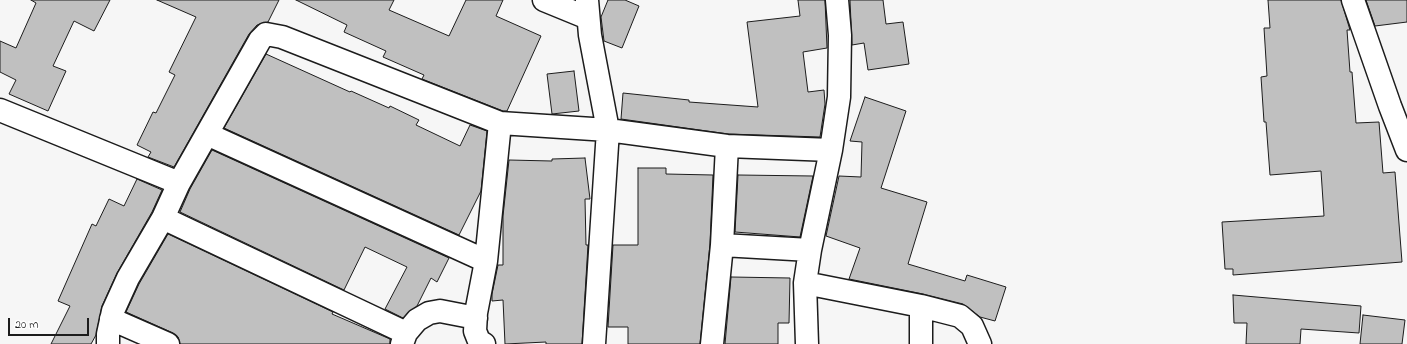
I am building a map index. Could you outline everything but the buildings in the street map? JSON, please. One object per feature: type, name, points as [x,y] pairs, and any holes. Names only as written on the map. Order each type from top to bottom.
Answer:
[{"type":"street","points":[[544,0],[587,9],[608,130],[594,344]]},
{"type":"street","points":[[807,344],[806,283],[810,250],[831,150],[839,97],[840,35],[837,0]]},
{"type":"street","points":[[1353,0],[1405,136]]},
{"type":"street","points":[[108,344],[111,319],[117,299],[163,218],[179,183],[262,37],[269,34],[282,37],[500,122],[608,130],[727,146],[831,150]]},
{"type":"street","points":[[0,110],[179,183]]},
{"type":"street","points":[[484,344],[478,341],[475,331],[486,261],[500,122]]},
{"type":"street","points":[[207,134],[486,261]]},
{"type":"street","points":[[712,344],[722,246],[727,146]]},
{"type":"street","points":[[163,218],[404,338],[417,320],[429,313],[440,311],[476,318]]},
{"type":"street","points":[[722,246],[810,250]]},
{"type":"street","points":[[806,283],[953,313],[964,318],[972,326],[980,344]]},
{"type":"street","points":[[921,344],[922,306]]},
{"type":"street","points":[[111,319],[168,344]]}]
